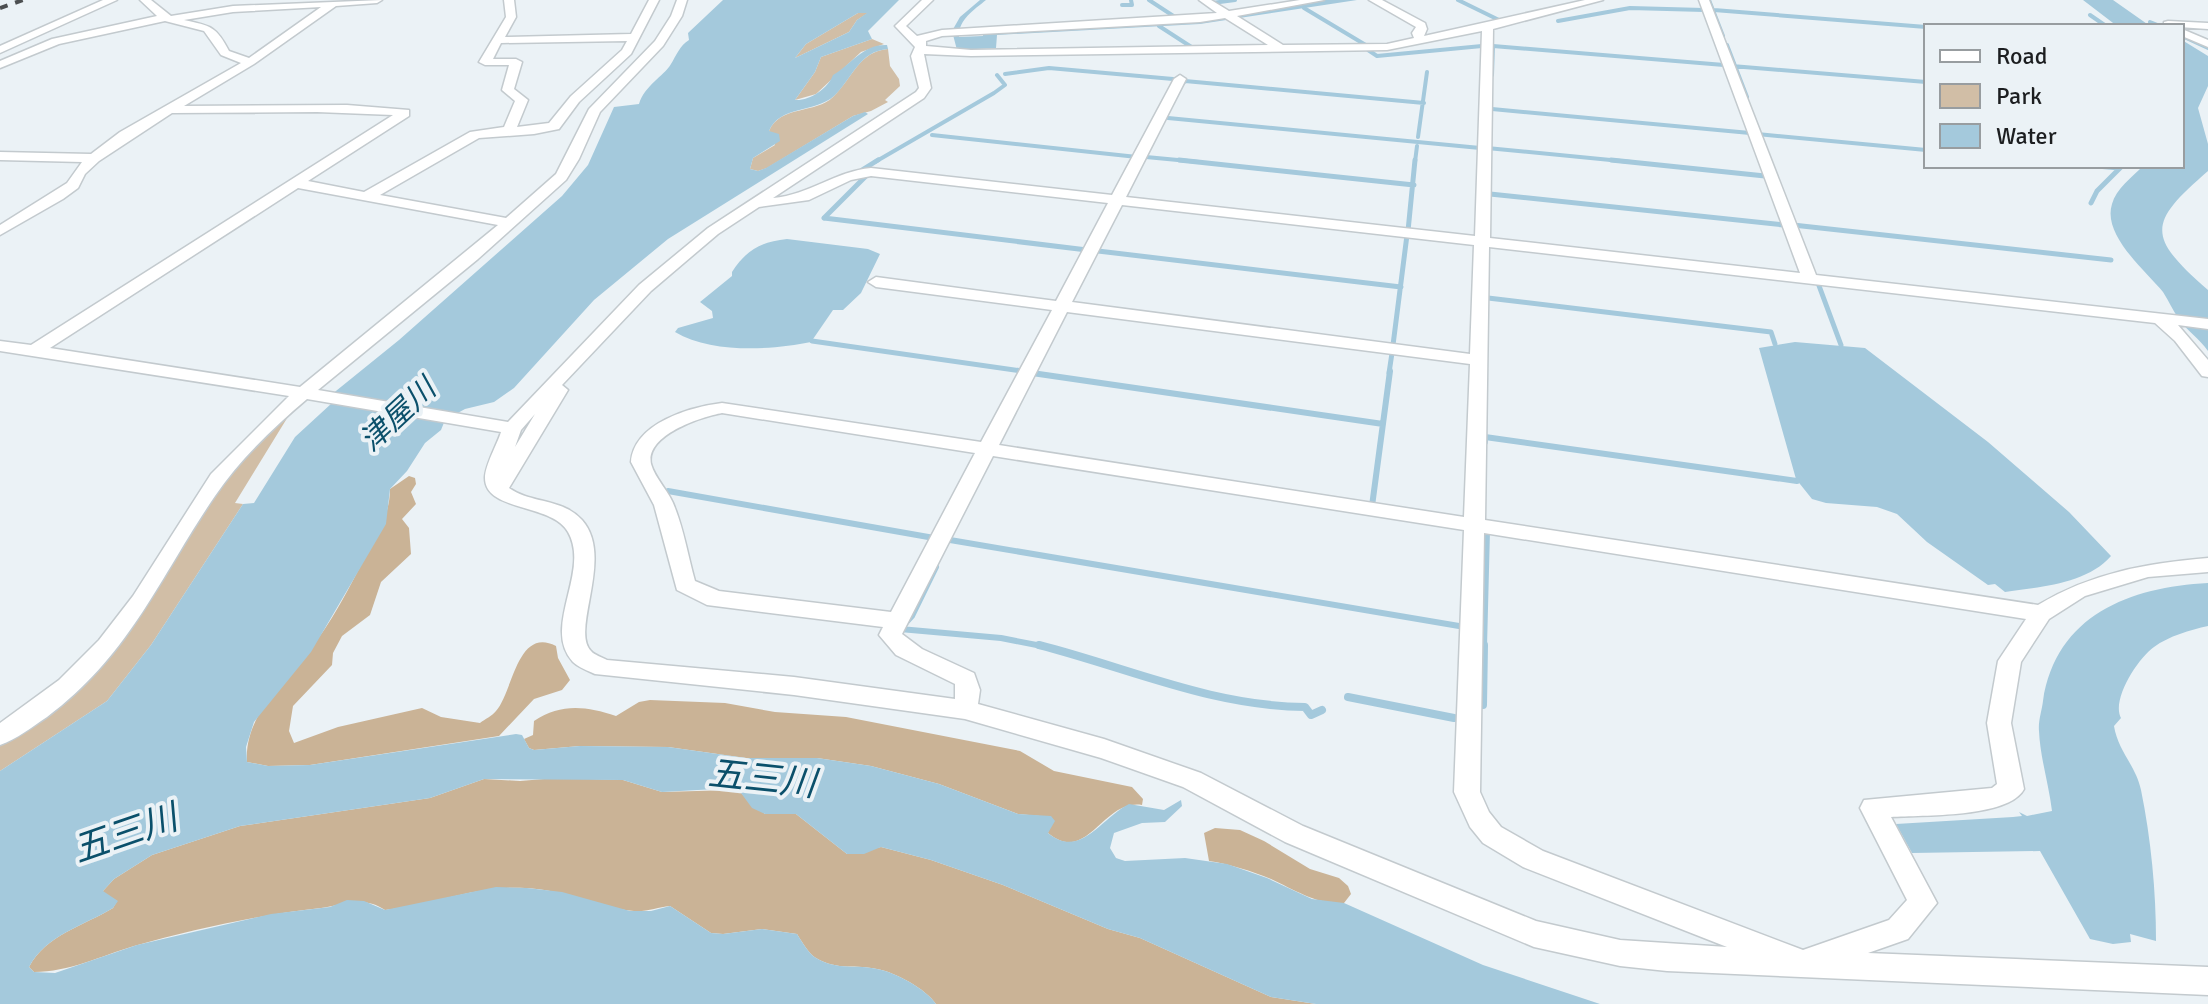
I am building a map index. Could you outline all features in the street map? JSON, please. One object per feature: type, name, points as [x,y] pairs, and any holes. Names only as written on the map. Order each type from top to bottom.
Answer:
[{"type":"street","points":[[0,50],[112,0]]},
{"type":"street","points":[[145,0],[170,18],[208,29],[214,33],[225,53],[250,62]]},
{"type":"street","points":[[305,0],[326,3]]},
{"type":"street","points":[[0,65],[56,41],[170,18],[218,10],[377,0]]},
{"type":"street","points":[[509,0],[511,17],[485,62],[516,62],[508,90],[522,100],[509,130]]},
{"type":"street","points":[[367,196],[475,135],[509,130],[528,132],[554,126],[575,99],[611,68],[637,37],[654,0]]},
{"type":"street","points":[[0,735],[29,719],[91,663],[154,582],[212,485],[261,432],[314,396],[561,176],[573,158],[585,123],[600,102],[630,75],[664,36],[682,0]]},
{"type":"street","points":[[924,78],[911,64],[897,29],[928,0]]},
{"type":"street","points":[[1204,0],[1281,49]]},
{"type":"street","points":[[1319,0],[1231,17],[955,32],[920,39],[921,48],[917,56],[925,88],[912,103],[691,250],[645,288],[504,427],[495,478],[499,490],[507,496],[568,517],[583,536],[585,554],[572,637],[576,648],[592,664],[626,671],[794,686],[965,710],[1104,749],[1192,780],[1294,834],[1534,934],[1620,953],[1667,958],[2035,975],[2203,979]]},
{"type":"street","points":[[1374,0],[1421,25],[1422,29],[1417,33],[1420,40]]},
{"type":"street","points":[[1542,0],[1560,8]]},
{"type":"street","points":[[900,26],[921,48],[971,53],[1362,49],[1488,27],[1598,0]]},
{"type":"street","points":[[1704,0],[1810,279]]},
{"type":"street","points":[[0,231],[73,185],[79,172],[94,158],[168,109],[250,62],[326,3]]},
{"type":"street","points":[[2184,25],[2208,26]]},
{"type":"street","points":[[1488,27],[1467,792],[1479,819],[1492,835],[1533,859],[1802,962],[1898,930],[1923,903],[1873,808],[1996,798],[2011,789],[1999,723],[2010,661],[2041,613],[2077,591],[2147,570],[2208,565]]},
{"type":"street","points":[[2184,33],[2208,44]]},
{"type":"street","points":[[498,40],[637,37]]},
{"type":"street","points":[[965,710],[966,679],[949,667],[897,646],[890,635],[1180,79]]},
{"type":"street","points":[[33,351],[405,113],[379,110],[168,109]]},
{"type":"street","points":[[0,156],[94,158]]},
{"type":"street","points":[[758,203],[812,195],[837,179],[863,172],[2208,324]]},
{"type":"street","points":[[294,183],[510,223]]},
{"type":"street","points":[[876,282],[1478,360]]},
{"type":"street","points":[[2160,319],[2181,337],[2208,372]]},
{"type":"street","points":[[499,490],[564,382],[610,325]]},
{"type":"street","points":[[0,346],[152,367],[504,427]]},
{"type":"street","points":[[895,621],[719,599],[685,585],[660,496],[643,469],[641,457],[646,446],[664,428],[698,413],[722,408],[2041,613]]},
{"type":"green space","points":[[858,13],[868,13],[857,20],[849,32],[795,58],[806,44]]},
{"type":"green space","points":[[872,39],[884,44],[861,52],[816,94],[795,100],[815,72],[821,57]]},
{"type":"green space","points":[[888,49],[890,66],[900,86],[885,100],[888,102],[853,116],[767,168],[758,171],[750,169],[753,158],[775,145],[769,131],[774,123],[790,113],[826,102],[840,90],[863,60]]},
{"type":"green space","points":[[286,414],[289,415],[235,503],[243,504],[151,645],[107,701],[0,771],[0,740],[57,702],[232,468]]},
{"type":"shaded area","points":[[409,476],[415,478],[416,484],[411,492],[416,504],[402,519],[409,528],[411,554],[381,582],[370,615],[342,636],[333,653],[332,665],[293,706],[289,731],[294,743],[338,727],[422,708],[441,717],[480,723],[494,713],[502,702],[524,653],[533,645],[543,642],[556,646],[558,658],[570,680],[562,690],[534,699],[499,736],[310,765],[268,766],[247,762],[248,743],[263,707],[332,618],[380,529],[390,489]]},
{"type":"shaded area","points":[[639,702],[725,703],[775,712],[846,717],[1020,751],[1054,771],[1132,787],[1143,799],[1142,805],[1116,811],[1085,837],[1074,842],[1062,841],[1048,833],[1051,817],[1018,814],[939,784],[871,766],[817,758],[746,758],[668,747],[580,746],[534,750],[524,739],[533,735],[534,721],[554,711],[584,708],[616,716]]},
{"type":"shaded area","points":[[556,778],[623,780],[662,792],[731,790],[741,793],[765,814],[796,814],[847,854],[881,847],[931,860],[1003,885],[1108,929],[1140,938],[1271,997],[1316,1004],[936,1004],[918,987],[892,974],[870,968],[840,966],[816,958],[797,934],[762,929],[711,933],[670,906],[634,911],[525,888],[490,889],[385,910],[369,903],[353,902],[274,914],[157,940],[60,969],[34,972],[29,967],[55,939],[113,908],[117,901],[102,892],[114,879],[152,855],[240,826],[430,798],[484,779],[520,781]]},
{"type":"shaded area","points":[[1215,828],[1240,830],[1264,841],[1310,869],[1339,878],[1351,894],[1344,903],[1325,902],[1256,873],[1209,861],[1204,833]]},
{"type":"water","points":[[723,0],[899,0],[868,31],[872,39],[821,57],[815,72],[795,100],[817,93],[833,75],[864,51],[887,45],[888,49],[863,60],[834,96],[817,105],[789,113],[774,123],[769,131],[779,134],[780,141],[753,158],[750,169],[758,171],[766,168],[853,116],[868,114],[668,239],[594,300],[514,388],[494,402],[465,409],[445,420],[441,430],[425,443],[407,471],[390,489],[386,524],[311,652],[254,722],[246,747],[247,762],[268,766],[310,765],[516,734],[522,735],[529,748],[534,750],[580,746],[668,747],[746,758],[817,758],[871,766],[939,784],[1018,814],[1051,816],[1055,821],[1048,833],[1070,842],[1090,834],[1129,804],[1164,810],[1181,800],[1182,806],[1165,822],[1142,823],[1114,833],[1110,848],[1116,858],[1125,861],[1185,858],[1227,864],[1312,899],[1344,903],[1483,965],[1600,1004],[1316,1004],[1271,997],[1140,938],[1108,929],[1003,885],[931,860],[881,847],[864,854],[847,854],[796,814],[765,814],[752,808],[741,793],[716,789],[662,792],[623,780],[484,779],[430,798],[240,826],[152,855],[114,879],[103,891],[118,901],[113,908],[55,939],[29,967],[34,972],[55,973],[137,945],[271,914],[330,907],[347,900],[364,901],[385,910],[496,887],[527,888],[562,892],[630,911],[651,911],[670,906],[711,933],[762,929],[797,934],[816,958],[840,966],[870,968],[892,974],[918,987],[936,1004],[0,1004],[0,771],[107,701],[151,645],[243,504],[254,503],[295,437],[332,403],[335,396],[331,395],[399,340],[562,196],[588,165],[614,107],[639,104],[645,92],[668,69],[689,40],[688,33]],"holes":[[[858,13],[867,13],[857,20],[849,32],[795,58],[806,44]]]},
{"type":"water","points":[[980,0],[986,0],[964,20],[959,37],[983,36],[983,31],[1188,20],[1324,0],[1357,0],[1200,24],[997,35],[996,48],[957,50],[952,31],[960,17]]},
{"type":"water","points":[[2083,0],[2113,0],[2147,24],[2114,24]]},
{"type":"water","points":[[2184,41],[2208,56],[2208,86],[2198,108],[2208,144],[2208,171],[2174,204],[2165,217],[2162,230],[2173,256],[2208,290],[2208,351],[2182,323],[2163,292],[2127,252],[2113,228],[2112,204],[2125,184],[2141,168],[2184,168]]},
{"type":"water","points":[[787,239],[868,249],[880,254],[861,293],[843,310],[833,310],[811,342],[779,347],[724,347],[675,332],[678,328],[713,318],[712,311],[700,302],[732,276],[749,252],[770,242]]},
{"type":"water","points":[[1795,342],[1865,348],[1988,442],[2069,512],[2111,556],[2089,573],[2076,578],[2005,592],[1995,584],[1988,585],[1927,542],[1897,514],[1877,507],[1812,499],[1796,479],[1759,348]]},
{"type":"water","points":[[2208,583],[2208,626],[2173,637],[2148,652],[2128,680],[2120,701],[2121,718],[2114,726],[2141,790],[2152,865],[2156,941],[2130,934],[2131,942],[2113,944],[2090,939],[2040,851],[1912,853],[1896,824],[2022,816],[2019,812],[2027,816],[2052,811],[2039,723],[2051,671],[2063,647],[2080,627],[2101,611],[2125,599],[2151,591]]},
{"type":"waterway","points":[[1122,5],[1132,5],[1131,0]]},
{"type":"waterway","points":[[1149,0],[1178,19]]},
{"type":"waterway","points":[[1212,3],[1235,0]]},
{"type":"waterway","points":[[1458,0],[1501,21]]},
{"type":"waterway","points":[[1709,0],[1723,36]]},
{"type":"waterway","points":[[1304,8],[1369,47]]},
{"type":"waterway","points":[[1558,21],[1630,8],[1704,10]]},
{"type":"waterway","points":[[1714,10],[1924,27]]},
{"type":"waterway","points":[[2090,15],[2103,24]]},
{"type":"waterway","points":[[2150,22],[2155,24]]},
{"type":"waterway","points":[[1159,26],[1193,48]]},
{"type":"waterway","points":[[2184,37],[2208,48]]},
{"type":"waterway","points":[[1727,45],[1735,66]]},
{"type":"waterway","points":[[1368,50],[1377,56],[1482,46]]},
{"type":"waterway","points":[[1492,75],[1493,46],[1724,65]]},
{"type":"waterway","points":[[1735,66],[1924,82]]},
{"type":"waterway","points":[[1735,66],[1747,97]]},
{"type":"waterway","points":[[1005,74],[1049,68],[1173,79]]},
{"type":"waterway","points":[[1423,103],[1427,72]]},
{"type":"waterway","points":[[875,162],[994,93],[1005,85],[997,75]]},
{"type":"waterway","points":[[1180,87],[1185,81],[1423,103]]},
{"type":"waterway","points":[[1418,137],[1423,103]]},
{"type":"waterway","points":[[1492,109],[1750,133]]},
{"type":"waterway","points":[[1168,118],[1480,148]]},
{"type":"waterway","points":[[1757,134],[1924,150]]},
{"type":"waterway","points":[[932,135],[1137,157]]},
{"type":"waterway","points":[[1415,162],[1417,146]]},
{"type":"waterway","points":[[1487,148],[1619,161]]},
{"type":"waterway","points":[[1146,157],[1188,161]]},
{"type":"waterway","points":[[862,170],[878,160]]},
{"type":"waterway","points":[[1179,160],[1188,161]]},
{"type":"waterway","points":[[1413,185],[1415,160]]},
{"type":"waterway","points":[[1611,160],[1619,161]]},
{"type":"waterway","points":[[1188,161],[1199,162]]},
{"type":"waterway","points":[[1188,161],[1413,185]]},
{"type":"waterway","points":[[1619,161],[1631,162]]},
{"type":"waterway","points":[[1619,161],[1765,176]]},
{"type":"waterway","points":[[2091,203],[2097,191],[2120,168]]},
{"type":"waterway","points":[[866,176],[824,218],[1087,250]]},
{"type":"waterway","points":[[1408,231],[1413,185]]},
{"type":"waterway","points":[[1490,194],[1784,225]]},
{"type":"waterway","points":[[1793,225],[2111,260]]},
{"type":"waterway","points":[[1400,287],[1407,235]]},
{"type":"waterway","points":[[1098,251],[1400,287]]},
{"type":"waterway","points":[[1818,283],[1841,345]]},
{"type":"waterway","points":[[1393,345],[1400,287]]},
{"type":"waterway","points":[[1488,298],[1771,332],[1775,344]]},
{"type":"waterway","points":[[812,341],[1022,371]]},
{"type":"waterway","points":[[1389,373],[1392,353]]},
{"type":"waterway","points":[[1383,424],[1390,371]]},
{"type":"waterway","points":[[1032,373],[1383,424]]},
{"type":"waterway","points":[[1372,506],[1383,424]]},
{"type":"waterway","points":[[1485,442],[1485,437],[1797,481]]},
{"type":"waterway","points":[[668,491],[934,538]]},
{"type":"waterway","points":[[1484,647],[1487,531]]},
{"type":"waterway","points":[[950,540],[1459,626]]},
{"type":"waterway","points":[[936,567],[912,616],[900,629],[1001,638],[1045,647]]},
{"type":"waterway","points":[[1039,645],[1045,647]]},
{"type":"waterway","points":[[1483,705],[1484,645]]},
{"type":"waterway","points":[[1045,647],[1203,693],[1270,705],[1305,707],[1311,715],[1322,710]]},
{"type":"waterway","points":[[1348,697],[1454,718]]},
{"type":"railway","points":[[0,8],[23,0]]},
{"type":"water label","name":"津屋川","points":[[398,415]]},
{"type":"water label","name":"五三川","points":[[762,779]]},
{"type":"water label","name":"五三川","points":[[125,834]]}]
